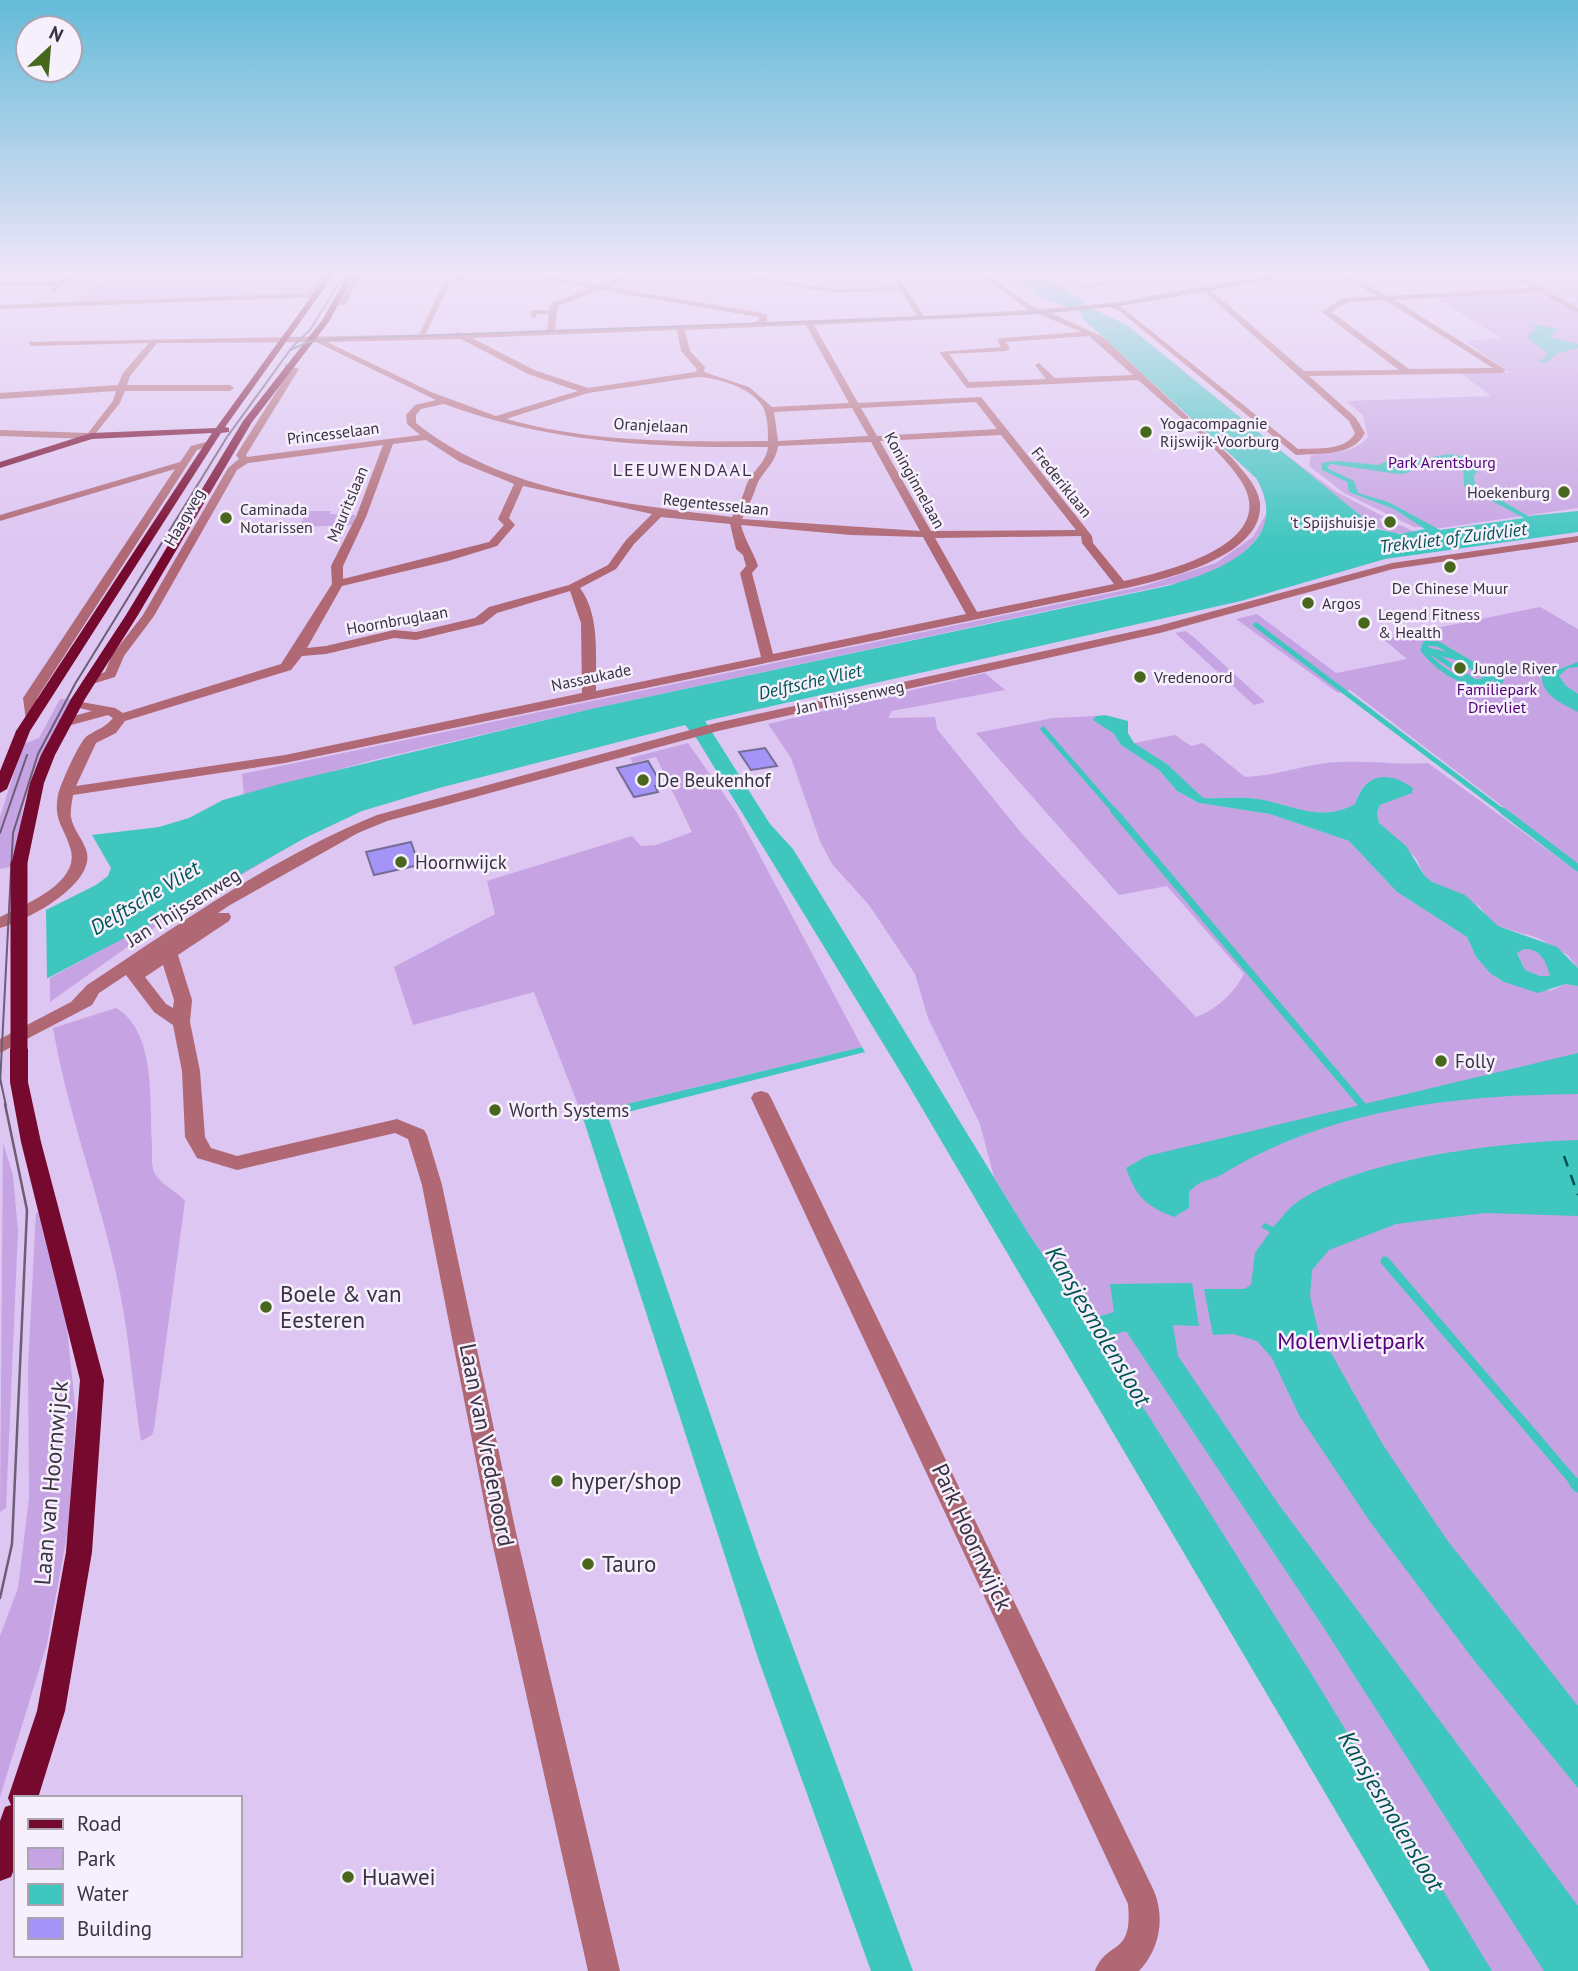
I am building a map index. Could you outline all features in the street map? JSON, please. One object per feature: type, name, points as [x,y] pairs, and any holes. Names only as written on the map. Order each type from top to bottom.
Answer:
[{"type":"main road","name":"Haagweg","points":[[0,789],[5,759],[31,716],[43,704],[210,444],[267,364]]},
{"type":"main road","name":"Haagweg","points":[[9,1048],[19,865],[37,783],[75,703],[247,421],[288,366]]},
{"type":"main road","points":[[0,465],[91,436],[220,429],[247,421]]},
{"type":"main road","points":[[220,429],[242,433]]},
{"type":"main road","points":[[0,745],[23,731]]},
{"type":"main road","name":"Laan van Hoornwijck","points":[[9,1048],[92,1380],[79,1552],[51,1711],[24,1796]]},
{"type":"main road","points":[[0,1866],[14,1824]]},
{"type":"street","points":[[0,433],[91,436],[124,388],[126,375],[135,364]]},
{"type":"street","name":"Oranjelaan","points":[[366,364],[444,401],[538,430],[581,436],[677,443],[772,442],[1001,432]]},
{"type":"street","points":[[516,364],[587,391]]},
{"type":"street","points":[[695,364],[702,369],[698,374]]},
{"type":"street","name":"Koninginnelaan","points":[[832,364],[973,616]]},
{"type":"street","points":[[952,364],[967,385],[1141,377]]},
{"type":"street","name":"Nassaukade","points":[[66,792],[285,759],[1160,576],[1214,556],[1234,544],[1251,526],[1255,508],[1247,481],[1229,460],[1126,364]]},
{"type":"street","points":[[1189,364],[1296,452],[1343,448],[1356,441],[1360,433],[1353,419],[1291,364]]},
{"type":"street","points":[[1396,364],[1406,371]]},
{"type":"street","points":[[1302,374],[1502,370],[1493,364]]},
{"type":"street","points":[[1039,365],[1054,381]]},
{"type":"street","name":"Haagweg","points":[[89,681],[110,674],[118,655],[148,616],[233,468],[245,460],[242,455],[251,437],[295,369],[288,366]]},
{"type":"street","points":[[498,418],[587,391],[698,374],[715,376],[762,399],[769,410],[774,446],[765,471],[751,486],[751,492],[735,521],[742,549],[748,553],[752,566],[746,573],[768,658]]},
{"type":"street","points":[[0,396],[124,388],[230,387]]},
{"type":"street","name":"Frederiklaan","points":[[855,406],[978,399],[1001,432],[1088,538],[1087,543],[1120,584]]},
{"type":"street","points":[[426,437],[412,424],[411,415],[418,407],[444,401]]},
{"type":"street","points":[[769,410],[855,406]]},
{"type":"street","name":"Princesselaan","points":[[245,460],[426,437]]},
{"type":"street","name":"Regentesselaan","points":[[426,437],[460,460],[519,484],[644,508],[657,515],[676,513],[735,521],[929,536],[1083,533]]},
{"type":"street","name":"Mauritslaan","points":[[298,652],[338,584],[337,566],[361,517],[389,442]]},
{"type":"street","name":"Haagweg","points":[[31,716],[30,698],[194,447],[210,444]]},
{"type":"street","points":[[0,518],[186,463]]},
{"type":"street","points":[[338,584],[493,544],[510,525],[503,519],[519,484]]},
{"type":"street","name":"Hoornbruglaan","points":[[298,652],[326,650],[394,634],[416,636],[479,621],[493,610],[573,587],[612,567],[630,542],[657,515]]},
{"type":"street","name":"Jan Thijssenweg","points":[[9,1048],[78,1004],[102,995],[132,971],[239,906],[259,885],[343,836],[382,818],[716,727],[1160,629],[1392,566],[1578,539]]},
{"type":"street","points":[[573,587],[581,595],[586,610],[589,696]]},
{"type":"street","points":[[1,922],[49,899],[69,881],[79,863],[79,852],[63,817],[66,792],[90,740],[111,730],[120,718],[286,667],[298,652]]},
{"type":"street","points":[[75,703],[114,712],[120,718]]},
{"type":"street","points":[[64,723],[106,711]]},
{"type":"street","points":[[132,971],[160,1008],[181,1022],[184,1000],[163,951]]},
{"type":"street","name":"Laan van Vredenoord","points":[[181,1022],[191,1071],[195,1138],[204,1153],[237,1163],[397,1126],[418,1135],[435,1198],[507,1551],[604,1971]]},
{"type":"street","name":"Park Hoornwijck","points":[[761,1098],[1143,1902],[1145,1921],[1142,1942],[1128,1963],[1111,1971]]},
{"type":"green space","name":"Park Arentsburg","points":[[1498,364],[1578,364],[1578,508],[1441,528],[1414,527],[1344,493],[1309,466],[1311,455],[1356,447],[1368,437],[1363,415],[1346,401],[1491,396],[1460,373],[1509,372]]},
{"type":"green space","points":[[1266,440],[1335,491],[1384,517],[1379,519],[1381,522],[1403,526],[1416,533],[1394,533],[1369,525]]},
{"type":"green space","points":[[307,511],[356,515],[352,525],[299,527]]},
{"type":"green space","points":[[1268,511],[1265,524],[1251,545],[1230,562],[1195,579],[591,709],[373,760],[244,796],[242,774],[1144,586],[1216,563],[1253,537]]},
{"type":"green space","name":"Familiepark Drievliet","points":[[1540,607],[1578,629],[1578,864],[1350,690],[1338,693],[1236,619],[1257,614],[1336,673],[1407,659],[1383,639]]},
{"type":"green space","points":[[1186,631],[1265,702],[1254,705],[1175,633]]},
{"type":"green space","name":"Molenvlietpark","points":[[985,673],[1005,690],[892,711],[888,718],[935,717],[937,729],[1022,834],[1196,1017],[1224,1000],[1244,974],[1167,886],[1119,895],[976,733],[1053,718],[1096,716],[1094,720],[1113,733],[1121,745],[1159,770],[1177,791],[1199,803],[1270,814],[1349,841],[1397,892],[1467,937],[1476,957],[1490,973],[1550,991],[1565,984],[1578,986],[1578,1971],[1472,1971],[994,1177],[980,1124],[928,1018],[915,974],[869,905],[832,864],[820,841],[791,758],[768,724]]},
{"type":"green space","points":[[60,699],[73,699],[34,772],[23,807],[15,866],[0,869],[0,817],[23,744],[39,738]]},
{"type":"green space","points":[[1175,735],[1191,746],[1203,743],[1245,777],[1330,763],[1428,763],[1578,872],[1578,968],[1568,955],[1538,938],[1498,926],[1480,907],[1432,882],[1424,875],[1416,858],[1379,823],[1377,813],[1380,805],[1401,797],[1387,777],[1366,785],[1355,804],[1329,812],[1307,811],[1251,798],[1202,798],[1167,764],[1134,743]]},
{"type":"green space","points":[[688,743],[737,813],[862,1047],[582,1115],[534,992],[413,1025],[394,967],[495,914],[487,881],[632,836],[641,846],[656,845],[692,832],[656,757],[633,763],[630,758]]},
{"type":"green space","points":[[295,843],[161,923],[50,1002],[50,978]]},
{"type":"green space","points":[[1524,949],[1539,954],[1551,976],[1540,976],[1525,970],[1517,952]]},
{"type":"green space","points":[[116,1008],[129,1019],[145,1051],[154,1172],[185,1201],[154,1429],[152,1435],[141,1441],[125,1320],[115,1268],[68,1097],[53,1028]]},
{"type":"green space","points":[[3,1143],[13,1175],[18,1231],[6,1508],[0,1512]]},
{"type":"green space","points":[[36,1212],[43,1216],[66,1318],[76,1415],[68,1530],[47,1644],[0,1797],[0,1636],[18,1588],[29,1498],[28,1367]]},
{"type":"water","points":[[1132,364],[1175,364],[1377,529],[1400,534],[1425,529],[1394,509],[1349,492],[1347,482],[1322,470],[1321,463],[1337,461],[1378,465],[1394,458],[1420,459],[1449,454],[1473,458],[1480,465],[1474,476],[1475,485],[1528,516],[1578,511],[1578,532],[1385,559],[1241,601],[705,721],[770,824],[793,849],[1028,1233],[1087,1320],[1114,1312],[1110,1284],[1192,1283],[1199,1326],[1173,1325],[1178,1356],[1279,1505],[1578,1906],[1578,1971],[1544,1971],[1322,1625],[1126,1331],[1100,1339],[1314,1678],[1492,1971],[1430,1971],[906,1081],[697,739],[685,725],[439,788],[362,811],[305,838],[155,922],[0,1003],[0,933],[96,885],[108,876],[111,868],[92,835],[159,827],[189,818],[223,800],[280,784],[591,709],[1187,580],[1228,563],[1258,537],[1265,520],[1265,501],[1256,478]],"holes":[[[1330,464],[1407,473],[1423,465],[1463,468],[1464,486],[1524,518],[1440,530],[1388,502],[1358,493],[1354,481],[1327,468]]]},
{"type":"water","points":[[1578,662],[1578,667],[1568,668],[1559,676],[1566,686],[1578,694],[1578,712],[1549,694],[1542,676]]},
{"type":"water","points":[[1105,715],[1128,721],[1128,733],[1134,743],[1167,764],[1203,798],[1251,798],[1307,811],[1330,812],[1355,804],[1365,786],[1378,778],[1386,777],[1404,782],[1413,788],[1412,793],[1380,805],[1377,813],[1379,823],[1406,846],[1424,875],[1432,882],[1465,895],[1498,926],[1557,947],[1578,968],[1578,986],[1565,984],[1538,993],[1504,982],[1490,973],[1476,957],[1467,937],[1397,892],[1349,841],[1270,814],[1199,803],[1177,791],[1159,770],[1121,745],[1113,733],[1093,720],[1096,716]],"holes":[[[1524,949],[1542,957],[1550,976],[1540,976],[1525,970],[1517,953]]]},
{"type":"water","points":[[862,1047],[865,1052],[608,1117],[758,1553],[913,1971],[871,1971],[759,1661],[582,1115]]},
{"type":"water","points":[[1578,1053],[1578,1094],[1441,1103],[1396,1110],[1308,1133],[1199,1184],[1189,1192],[1189,1208],[1174,1217],[1156,1209],[1143,1199],[1126,1168],[1147,1156]]},
{"type":"water","points":[[1578,1140],[1578,1216],[1485,1213],[1396,1224],[1329,1250],[1312,1270],[1310,1296],[1318,1330],[1383,1445],[1447,1540],[1578,1706],[1578,1788],[1473,1659],[1371,1523],[1299,1415],[1272,1358],[1257,1341],[1233,1334],[1213,1335],[1204,1289],[1244,1289],[1251,1285],[1255,1253],[1270,1232],[1261,1227],[1265,1223],[1273,1227],[1291,1207],[1317,1190],[1388,1165],[1428,1156],[1470,1149]]},
{"type":"pier","points":[[46,907],[47,981],[0,1006],[0,930]]},
{"type":"building","points":[[765,748],[777,766],[751,770],[739,752]]},
{"type":"building","name":"De Beukenhof","points":[[648,761],[662,785],[655,786],[658,792],[634,797],[617,768]]},
{"type":"building","name":"Hoornwijck","points":[[411,842],[419,865],[374,875],[366,852]]},
{"type":"waterway","points":[[1256,625],[1505,813]]},
{"type":"waterway","name":"Jungle River","points":[[1426,643],[1438,644],[1501,681],[1479,684],[1458,678],[1438,666],[1423,650],[1428,650],[1424,646],[1426,643]]},
{"type":"waterway","name":"Jungle River","points":[[1428,650],[1459,658],[1490,680],[1475,682],[1428,650]]},
{"type":"waterway","points":[[1043,729],[1116,813]]},
{"type":"waterway","points":[[1114,811],[1363,1106]]},
{"type":"waterway","points":[[1503,811],[1578,868]]},
{"type":"waterway","points":[[1385,1261],[1576,1484]]},
{"type":"waterway","points":[[1574,1482],[1578,1487]]},
{"type":"ferry route","points":[[1564,1156],[1578,1195]]},
{"type":"tram line","points":[[0,1079],[13,833],[38,754],[75,684],[227,437],[280,364]]},
{"type":"tram line","points":[[0,833],[27,755]]},
{"type":"tram line","points":[[0,1079],[0,1084]]},
{"type":"tram line","points":[[0,1079],[6,1106]]},
{"type":"tram line","points":[[0,1598],[12,1544],[27,1210],[5,1104]]},
{"type":"place","name":"Yogacompagnie Rijswijk-Voorburg","points":[[1146,432]]},
{"type":"place","name":"Hoekenburg","points":[[1564,492]]},
{"type":"place","name":"Caminada Notarissen","points":[[226,518]]},
{"type":"place","name":"'t Spijshuisje","points":[[1390,522]]},
{"type":"place","name":"De Chinese Muur","points":[[1450,567]]},
{"type":"place","name":"Argos","points":[[1308,603]]},
{"type":"place","name":"Legend Fitness & Health","points":[[1364,623]]},
{"type":"place","name":"Jungle River","points":[[1460,668]]},
{"type":"place","name":"Vredenoord","points":[[1140,677]]},
{"type":"place","name":"De Beukenhof","points":[[643,780]]},
{"type":"place","name":"Hoornwijck","points":[[401,862]]},
{"type":"place","name":"Folly","points":[[1441,1061]]},
{"type":"place","name":"Worth Systems","points":[[495,1110]]},
{"type":"place","name":"Boele & van Eesteren","points":[[266,1307]]},
{"type":"place","name":"hyper/shop","points":[[557,1481]]},
{"type":"place","name":"Tauro","points":[[588,1564]]},
{"type":"place","name":"Huawei","points":[[348,1877]]},
{"type":"district","name":"LEEUWENDAAL","points":[[683,470]]},
{"type":"water label","name":"Trekvliet of Zuidvliet","points":[[1453,538]]},
{"type":"water label","name":"Delftsche Vliet","points":[[810,682]]},
{"type":"water label","name":"Delftsche Vliet","points":[[145,898]]},
{"type":"water label","name":"Kansjesmolensloot","points":[[1098,1326]]},
{"type":"water label","name":"Kansjesmolensloot","points":[[1391,1811]]}]
